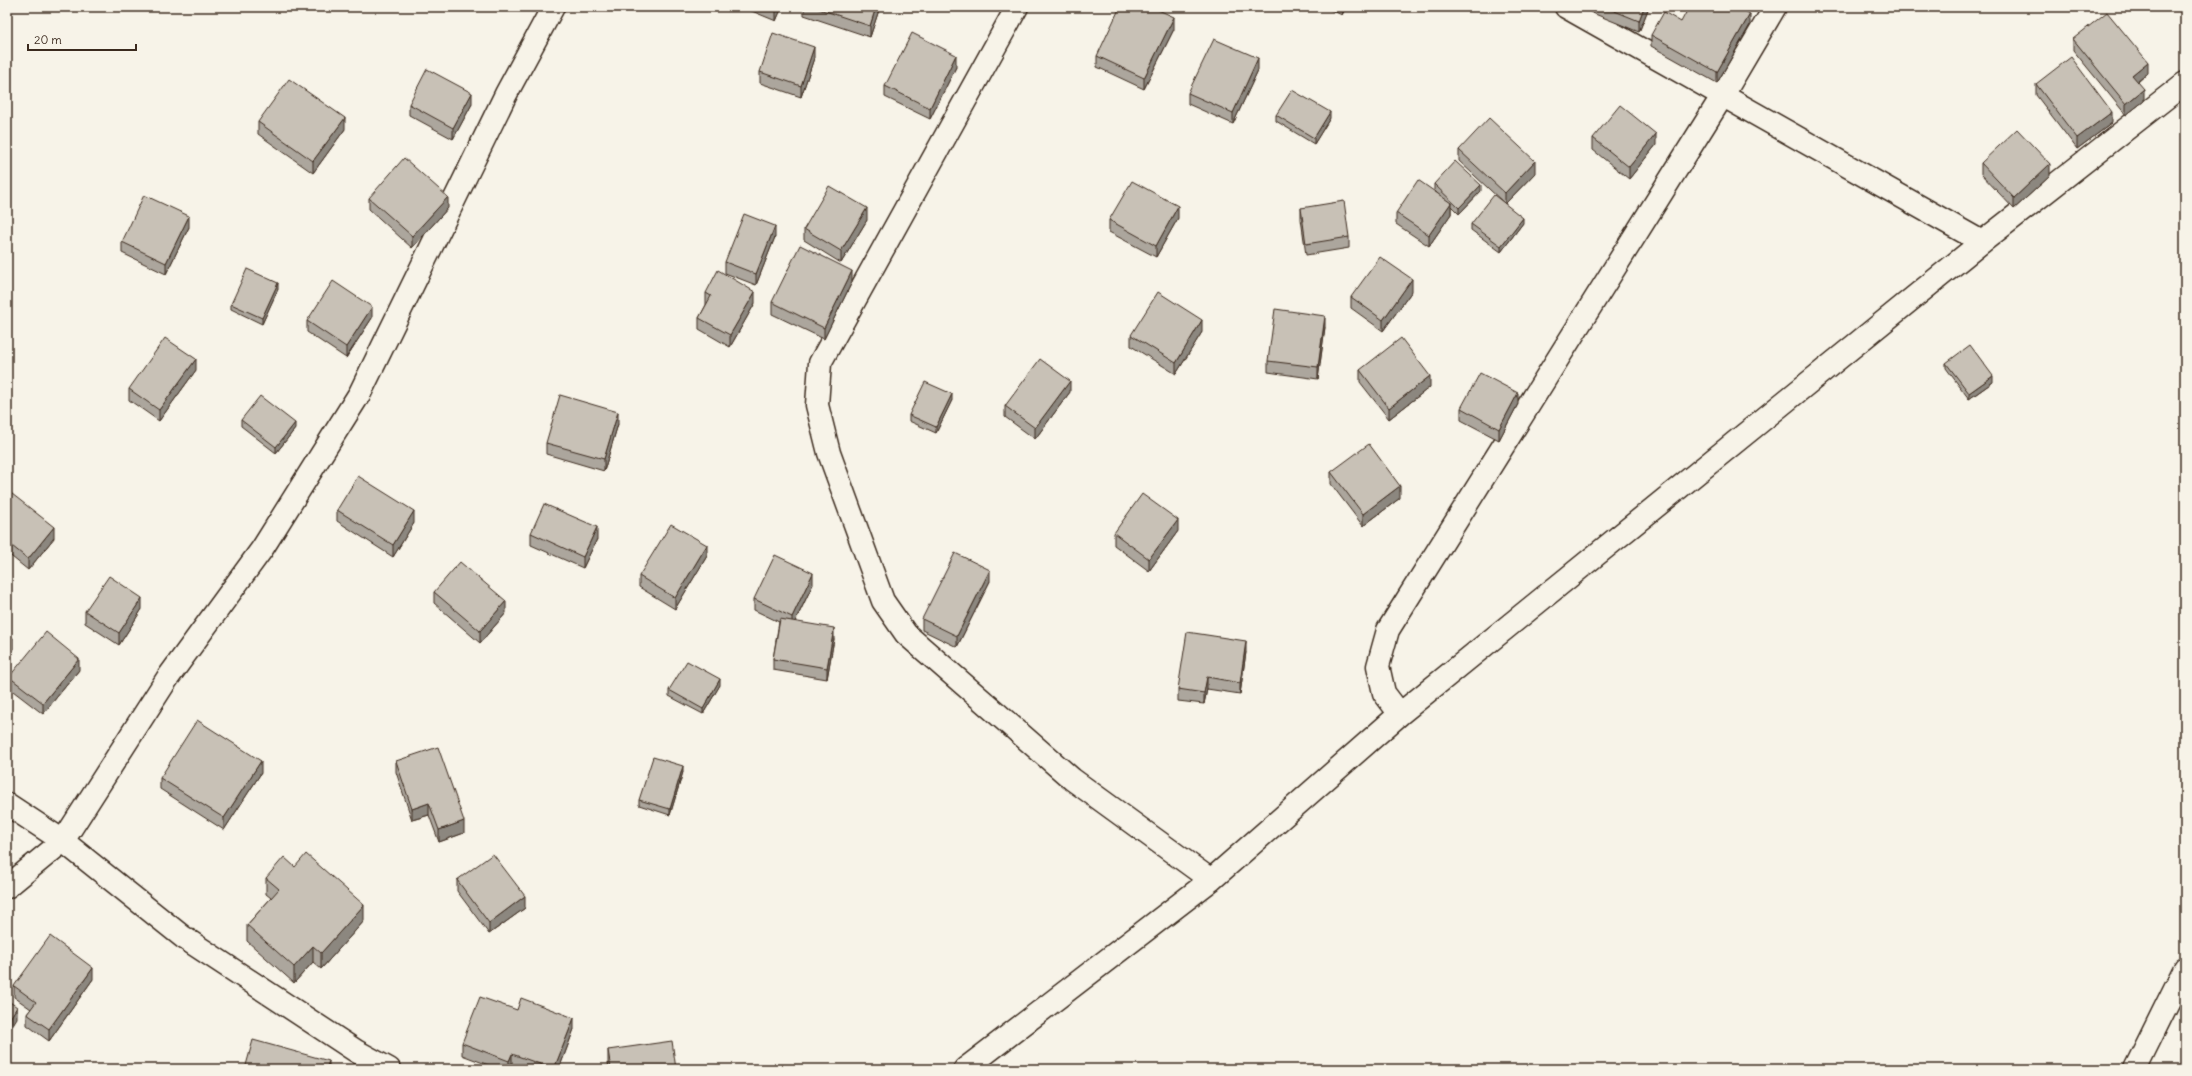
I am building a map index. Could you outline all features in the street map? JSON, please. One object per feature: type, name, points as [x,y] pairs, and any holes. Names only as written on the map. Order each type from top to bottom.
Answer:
[{"type":"street","points":[[7,887],[63,840],[167,679],[262,549],[360,393],[506,94],[553,7]]},
{"type":"street","points":[[1017,7],[820,363],[817,405],[829,453],[884,602],[906,634],[1072,780],[1211,880]]},
{"type":"street","points":[[1566,7],[1982,242]]},
{"type":"street","points":[[1400,714],[1384,693],[1378,666],[1388,630],[1722,95],[1775,7]]},
{"type":"street","points":[[965,1069],[1211,880],[1400,714],[1982,242],[2185,83]]},
{"type":"street","points":[[7,804],[63,840],[183,937],[356,1051],[389,1069]]},
{"type":"street","points":[[2135,1069],[2185,968]]},
{"type":"building","points":[[769,7],[777,7],[776,10]]},
{"type":"building","points":[[813,7],[876,7],[870,26]]},
{"type":"building","points":[[1120,7],[1152,7],[1174,17],[1144,78],[1097,56]]},
{"type":"building","points":[[1605,7],[1644,7],[1639,21]]},
{"type":"building","points":[[1689,7],[1738,7],[1750,14],[1717,72],[1651,35],[1664,12],[1681,22]]},
{"type":"building","points":[[2107,12],[2148,62],[2132,75],[2144,89],[2126,104],[2073,39]]},
{"type":"building","points":[[773,33],[814,47],[801,86],[760,72]]},
{"type":"building","points":[[912,33],[956,55],[930,108],[885,86]]},
{"type":"building","points":[[1214,39],[1258,58],[1233,113],[1188,93]]},
{"type":"building","points":[[2071,57],[2112,112],[2077,138],[2036,84]]},
{"type":"building","points":[[427,69],[472,93],[453,128],[409,104]]},
{"type":"building","points":[[289,79],[345,118],[313,161],[258,122]]},
{"type":"building","points":[[1292,90],[1330,112],[1314,138],[1276,115]]},
{"type":"building","points":[[1620,105],[1656,134],[1629,167],[1593,138]]},
{"type":"building","points":[[1489,118],[1535,161],[1505,193],[1459,150]]},
{"type":"building","points":[[2017,129],[2050,164],[2014,198],[1981,163]]},
{"type":"building","points":[[404,158],[448,197],[412,236],[369,198]]},
{"type":"building","points":[[1455,161],[1481,185],[1459,208],[1434,184]]},
{"type":"building","points":[[1418,180],[1451,203],[1429,235],[1396,213]]},
{"type":"building","points":[[1132,181],[1178,206],[1156,246],[1109,220]]},
{"type":"building","points":[[829,186],[867,208],[841,251],[804,229]]},
{"type":"building","points":[[144,195],[189,216],[166,263],[122,242]]},
{"type":"building","points":[[1494,195],[1523,218],[1501,246],[1471,224]]},
{"type":"building","points":[[1344,201],[1349,237],[1306,244],[1301,208]]},
{"type":"building","points":[[744,214],[775,226],[756,274],[725,262]]},
{"type":"building","points":[[800,245],[852,271],[824,328],[772,302]]},
{"type":"building","points":[[1380,257],[1412,279],[1383,320],[1351,297]]},
{"type":"building","points":[[247,269],[278,283],[262,318],[231,304]]},
{"type":"building","points":[[718,270],[755,292],[730,335],[699,318],[711,296],[706,293]]},
{"type":"building","points":[[333,281],[372,307],[346,347],[307,321]]},
{"type":"building","points":[[1158,292],[1202,320],[1176,363],[1131,335]]},
{"type":"building","points":[[1275,309],[1325,316],[1318,367],[1268,361]]},
{"type":"building","points":[[165,338],[196,359],[159,410],[129,389]]},
{"type":"building","points":[[1401,338],[1430,376],[1389,408],[1360,370]]},
{"type":"building","points":[[1970,345],[1993,376],[1969,393],[1946,363]]},
{"type":"building","points":[[1040,359],[1070,381],[1035,428],[1005,406]]},
{"type":"building","points":[[1480,373],[1518,393],[1499,429],[1461,408]]},
{"type":"building","points":[[925,382],[952,394],[936,427],[909,415]]},
{"type":"building","points":[[560,395],[618,412],[604,459],[546,443]]},
{"type":"building","points":[[260,396],[295,423],[276,447],[241,420]]},
{"type":"building","points":[[1369,444],[1400,486],[1363,514],[1331,472]]},
{"type":"building","points":[[358,476],[414,511],[393,545],[337,510]]},
{"type":"building","points":[[7,490],[54,527],[28,559],[7,542]]},
{"type":"building","points":[[1142,494],[1178,520],[1149,559],[1114,533]]},
{"type":"building","points":[[544,504],[597,527],[583,557],[531,533]]},
{"type":"building","points":[[671,524],[707,545],[675,598],[639,576]]},
{"type":"building","points":[[955,553],[990,570],[957,636],[922,619]]},
{"type":"building","points":[[775,555],[813,573],[792,617],[754,599]]},
{"type":"building","points":[[460,562],[506,601],[480,631],[434,592]]},
{"type":"building","points":[[109,576],[142,598],[119,633],[85,611]]},
{"type":"building","points":[[780,619],[834,628],[827,668],[773,659]]},
{"type":"building","points":[[7,632],[13,638],[7,643]]},
{"type":"building","points":[[46,632],[79,659],[43,703],[9,677]]},
{"type":"building","points":[[1187,632],[1246,641],[1240,683],[1207,677],[1204,693],[1178,689]]},
{"type":"building","points":[[687,661],[720,679],[703,709],[669,690]]},
{"type":"building","points":[[197,720],[261,761],[224,818],[160,778]]},
{"type":"building","points":[[438,747],[464,821],[439,830],[429,803],[412,809],[396,761]]},
{"type":"building","points":[[653,757],[683,766],[670,809],[639,800]]},
{"type":"building","points":[[306,854],[364,905],[321,953],[313,946],[294,967],[247,925],[279,889],[266,878],[284,857],[295,867]]},
{"type":"building","points":[[493,854],[525,896],[489,923],[457,880]]},
{"type":"building","points":[[50,936],[93,968],[49,1029],[27,1014],[36,1002],[14,986]]},
{"type":"building","points":[[480,997],[517,1010],[521,998],[574,1018],[554,1069],[512,1054],[509,1061],[462,1043]]},
{"type":"building","points":[[7,1000],[17,1007],[7,1023]]},
{"type":"building","points":[[253,1040],[329,1061],[326,1069],[245,1069]]},
{"type":"building","points":[[672,1041],[676,1069],[611,1069],[608,1050]]}]
